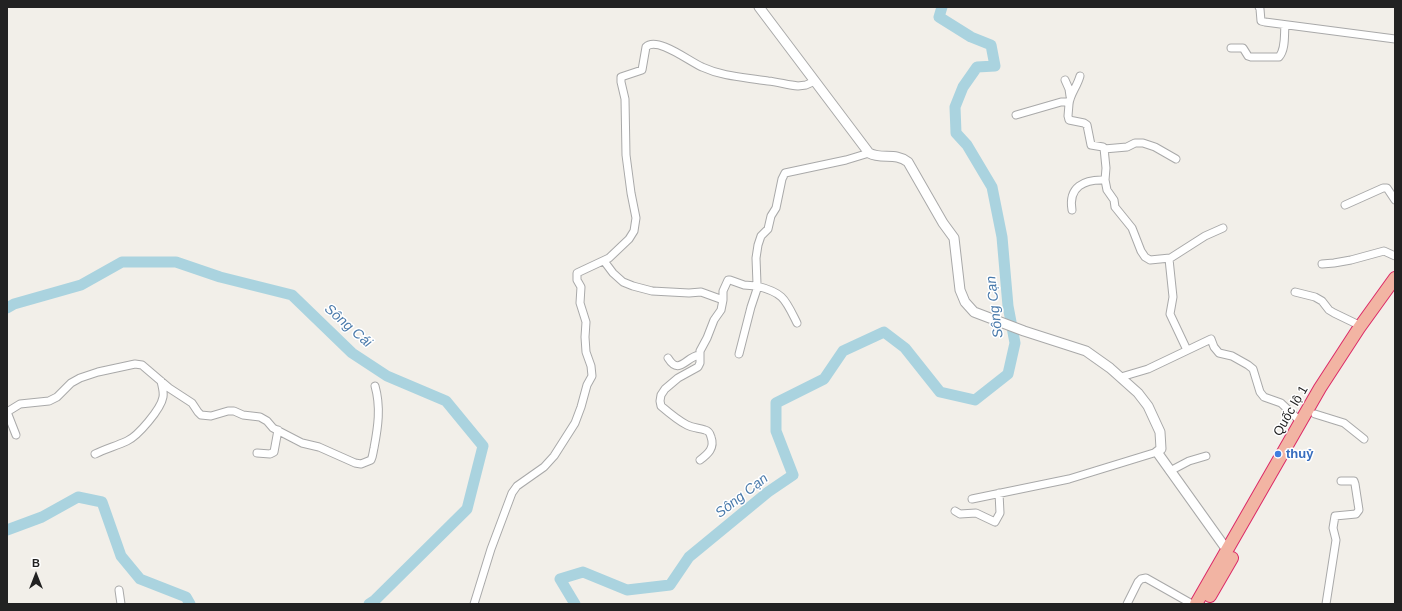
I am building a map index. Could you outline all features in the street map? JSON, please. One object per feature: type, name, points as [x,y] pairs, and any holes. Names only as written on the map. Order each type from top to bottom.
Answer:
[{"type":"highway","name":"Quốc lộ 1","points":[[1196,604],[1320,388],[1395,278]]},
{"type":"highway","name":"Quốc lộ 1","points":[[1205,604],[1314,414],[1362,338],[1395,291]]},
{"type":"street","points":[[759,7],[869,153]]},
{"type":"street","points":[[1258,7],[1260,9],[1261,21],[1395,39]]},
{"type":"street","points":[[1231,48],[1243,48],[1248,56],[1251,57],[1279,56],[1281,55],[1283,49],[1285,25]]},
{"type":"street","points":[[474,604],[491,549],[512,493],[517,486],[544,467],[554,456],[575,423],[587,385],[592,376],[586,352],[586,322],[580,304],[581,287],[576,275],[604,261],[629,239],[634,231],[636,218],[626,155],[625,99],[620,80],[623,76],[642,70],[646,47],[654,44],[673,51],[700,67],[724,75],[798,86],[806,86],[815,81]]},
{"type":"street","points":[[1070,96],[1078,84],[1080,76]]},
{"type":"street","points":[[1065,80],[1070,96],[1069,120],[1087,125],[1091,145],[1103,147],[1104,149],[1127,147],[1135,143],[1143,143],[1162,150],[1176,159]]},
{"type":"street","points":[[1016,115],[1061,102],[1066,102],[1069,104]]},
{"type":"street","points":[[1104,149],[1106,168],[1105,180],[1107,190],[1114,200],[1115,207],[1132,228],[1145,257],[1150,260],[1170,258],[1205,236],[1224,228]]},
{"type":"street","points":[[739,354],[758,286],[756,258],[758,245],[762,236],[768,229],[771,216],[776,208],[782,179],[785,173],[846,160],[869,153],[881,156],[902,157],[908,162],[942,223],[954,238],[960,290],[965,302],[974,312],[1024,331],[1086,351],[1095,356],[1138,393],[1148,406],[1160,432],[1161,449],[1157,452],[1069,479],[972,499]]},
{"type":"street","points":[[1072,210],[1070,204],[1074,189],[1091,180],[1105,180]]},
{"type":"street","points":[[1345,205],[1383,188],[1387,188],[1395,200]]},
{"type":"street","points":[[1322,264],[1351,260],[1384,251],[1395,256]]},
{"type":"street","points":[[1170,258],[1168,261],[1173,296],[1170,314],[1187,350]]},
{"type":"street","points":[[604,261],[613,273],[623,282],[640,288],[689,293],[701,292],[724,300]]},
{"type":"street","points":[[700,460],[709,452],[712,446],[713,440],[710,433],[706,430],[684,424],[661,406],[660,401],[662,393],[670,384],[698,367],[700,363],[700,351],[714,320],[721,310],[724,300],[724,291],[728,280],[744,285],[758,286],[772,290],[779,294],[787,304],[797,323]]},
{"type":"street","points":[[1295,292],[1315,297],[1322,301],[1328,310],[1361,326]]},
{"type":"street","points":[[1121,377],[1148,369],[1210,339],[1214,348],[1219,353],[1232,356],[1248,364],[1253,369],[1260,392],[1264,397],[1282,403],[1301,422]]},
{"type":"street","points":[[668,358],[672,364],[677,366],[683,364],[696,355],[699,355]]},
{"type":"street","points":[[16,435],[7,412],[20,404],[49,401],[56,397],[71,383],[80,378],[98,372],[135,364],[142,365],[169,388],[192,403],[201,415],[211,416],[228,411],[234,411],[243,415],[263,418],[278,430],[302,443],[320,447],[350,462],[361,464],[370,461],[372,458],[377,436],[379,410],[378,395],[375,386]]},
{"type":"street","points":[[95,454],[127,441],[138,434],[162,401],[164,395],[161,381]]},
{"type":"street","points":[[1314,414],[1344,422],[1364,439]]},
{"type":"street","points":[[257,453],[270,454],[274,452],[278,430]]},
{"type":"street","points":[[1157,452],[1227,550]]},
{"type":"street","points":[[1170,472],[1189,461],[1206,456]]},
{"type":"street","points":[[1326,604],[1336,540],[1333,528],[1334,518],[1335,516],[1341,514],[1356,514],[1359,510],[1354,481],[1341,481]]},
{"type":"street","points":[[955,511],[960,514],[976,513],[995,522],[1000,513],[999,493]]},
{"type":"street","points":[[1127,604],[1138,582],[1141,579],[1146,578],[1192,604]]},
{"type":"street","points":[[119,590],[121,604]]},
{"type":"waterway","name":"Sông Cạn","points":[[575,604],[560,579],[583,572],[627,590],[670,585],[689,557],[768,492],[793,475],[776,431],[776,403],[824,379],[843,351],[884,332],[905,348],[940,392],[975,400],[1008,374],[1015,343],[1008,306],[1002,237],[992,187],[967,145],[956,133],[955,107],[963,87],[977,67],[995,66],[991,45],[971,37],[939,17],[942,7]]},
{"type":"waterway","name":"Sông Cái","points":[[7,308],[14,304],[81,285],[122,262],[176,262],[220,277],[292,295],[352,353],[387,376],[446,401],[483,446],[467,509],[375,600],[369,604]]},
{"type":"waterway","name":"Sông Cái","points":[[7,530],[42,517],[78,497],[102,502],[121,556],[140,579],[186,597],[190,604]]},
{"type":"place","name":"thuỷ","points":[[1278,454]]}]
